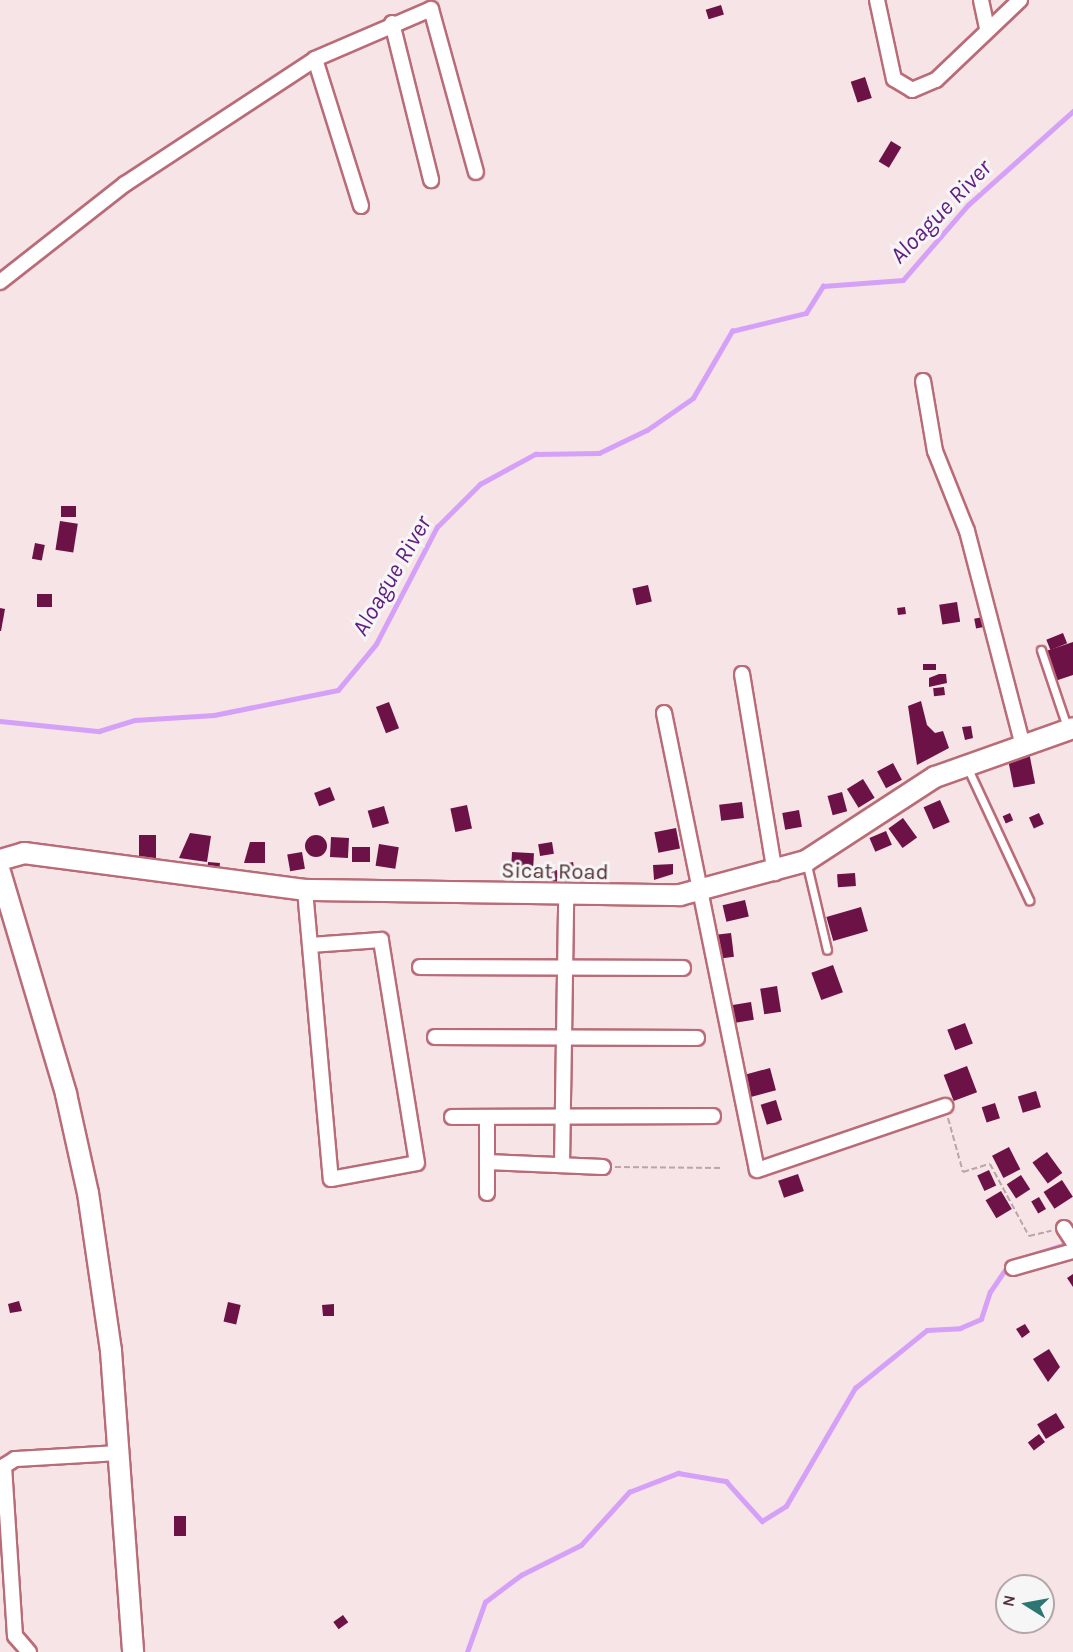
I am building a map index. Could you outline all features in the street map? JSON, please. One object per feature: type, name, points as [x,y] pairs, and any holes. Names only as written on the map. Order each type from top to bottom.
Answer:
[{"type":"street","points":[[877,0],[894,79],[906,90],[929,85],[1020,0]]},
{"type":"street","points":[[981,0],[987,29]]},
{"type":"street","points":[[0,282],[125,184],[315,59],[392,23],[431,9],[476,172]]},
{"type":"street","points":[[392,23],[431,180]]},
{"type":"street","points":[[315,59],[361,206]]},
{"type":"street","points":[[923,381],[935,451],[967,531],[1022,742]]},
{"type":"street","points":[[742,674],[775,873]]},
{"type":"street","points":[[664,713],[697,892],[757,1170],[945,1106]]},
{"type":"street","name":"Sicat Road","points":[[0,860],[24,853],[304,890],[566,897],[697,892],[775,873],[806,861],[965,762],[1070,728]]},
{"type":"street","points":[[0,872],[80,1149],[111,1351],[133,1652]]},
{"type":"street","points":[[304,890],[331,1179],[417,1162],[381,940],[310,945]]},
{"type":"street","points":[[562,1165],[566,897]]},
{"type":"street","points":[[420,967],[565,971],[683,968]]},
{"type":"street","points":[[435,1036],[697,1038]]},
{"type":"street","points":[[452,1117],[712,1116]]},
{"type":"street","points":[[487,1117],[487,1193]]},
{"type":"street","points":[[487,1162],[603,1167]]},
{"type":"street","points":[[1064,1228],[1073,1242]]},
{"type":"street","points":[[1013,1268],[1073,1251]]},
{"type":"street","points":[[29,1652],[15,1636],[4,1466],[15,1459],[120,1453]]},
{"type":"lane","points":[[1041,650],[1070,728]]},
{"type":"lane","points":[[965,762],[1029,900]]},
{"type":"lane","points":[[806,861],[827,950]]},
{"type":"path","points":[[945,1106],[963,1172],[990,1164],[1029,1236],[1064,1228]]},
{"type":"path","points":[[603,1167],[723,1168]]},
{"type":"building","points":[[721,5],[724,15],[709,19],[706,10]]},
{"type":"building","points":[[865,77],[872,98],[858,103],[851,82]]},
{"type":"building","points":[[891,141],[901,147],[889,168],[879,162]]},
{"type":"building","points":[[61,506],[76,506],[76,517],[61,517]]},
{"type":"building","points":[[60,521],[78,524],[73,552],[55,550]]},
{"type":"building","points":[[35,543],[45,545],[42,561],[32,559]]},
{"type":"building","points":[[648,585],[652,602],[636,605],[632,589]]},
{"type":"building","points":[[37,594],[52,594],[52,607],[37,607]]},
{"type":"building","points":[[957,602],[960,622],[942,625],[939,605]]},
{"type":"building","points":[[905,607],[906,614],[898,615],[897,608]]},
{"type":"building","points":[[0,608],[5,609],[1,631],[0,631]]},
{"type":"building","points":[[983,617],[985,627],[976,629],[974,619]]},
{"type":"building","points":[[1063,633],[1067,643],[1050,650],[1046,640]]},
{"type":"building","points":[[1073,642],[1073,675],[1052,682],[1043,652]]},
{"type":"building","points":[[923,664],[936,664],[936,670],[923,670]]},
{"type":"building","points":[[946,674],[947,683],[929,687],[929,678]]},
{"type":"building","points":[[944,687],[945,695],[934,696],[933,688]]},
{"type":"building","points":[[921,701],[927,725],[935,733],[943,731],[949,748],[917,765],[908,706]]},
{"type":"building","points":[[389,702],[399,728],[386,733],[376,707]]},
{"type":"building","points":[[971,726],[973,738],[965,740],[962,727]]},
{"type":"building","points":[[1029,752],[1035,783],[1014,788],[1007,756]]},
{"type":"building","points":[[893,763],[902,780],[886,788],[877,771]]},
{"type":"building","points":[[863,779],[875,798],[859,808],[847,789]]},
{"type":"building","points":[[330,787],[335,800],[319,806],[314,793]]},
{"type":"building","points":[[842,792],[847,811],[833,815],[828,796]]},
{"type":"building","points":[[940,800],[950,822],[933,829],[924,807]]},
{"type":"building","points":[[742,802],[744,818],[721,821],[719,805]]},
{"type":"building","points":[[467,805],[472,828],[455,832],[450,809]]},
{"type":"building","points":[[384,806],[389,823],[373,828],[368,811]]},
{"type":"building","points":[[799,810],[802,827],[785,830],[782,813]]},
{"type":"building","points":[[1010,813],[1013,820],[1006,823],[1003,816]]},
{"type":"building","points":[[1039,813],[1044,824],[1034,828],[1029,817]]},
{"type":"building","points":[[903,818],[917,837],[903,848],[888,829]]},
{"type":"building","points":[[676,828],[680,849],[658,853],[654,832]]},
{"type":"building","points":[[886,831],[892,845],[875,852],[869,838]]},
{"type":"building","points":[[190,833],[211,836],[207,862],[179,858]]},
{"type":"building","points":[[139,835],[156,835],[156,861],[139,861]]},
{"type":"building","points":[[316,835],[324,838],[327,846],[324,854],[316,857],[308,854],[305,846],[308,838]]},
{"type":"building","points":[[331,837],[349,838],[348,858],[330,857]]},
{"type":"building","points":[[250,842],[265,842],[265,863],[244,863]]},
{"type":"building","points":[[552,842],[554,854],[540,856],[538,844]]},
{"type":"building","points":[[379,844],[399,847],[395,869],[376,866]]},
{"type":"building","points":[[352,847],[370,847],[370,862],[352,862]]},
{"type":"building","points":[[302,852],[305,869],[290,871],[287,855]]},
{"type":"building","points":[[512,852],[534,853],[533,874],[511,873]]},
{"type":"building","points":[[208,862],[220,863],[219,869],[207,868]]},
{"type":"building","points":[[573,862],[577,881],[566,883],[562,864]]},
{"type":"building","points":[[673,864],[673,874],[654,880],[653,865]]},
{"type":"building","points":[[557,870],[561,883],[551,887],[546,873]]},
{"type":"building","points":[[855,873],[856,886],[838,887],[837,874]]},
{"type":"building","points":[[745,900],[749,917],[726,922],[723,905]]},
{"type":"building","points":[[861,907],[868,931],[833,941],[826,917]]},
{"type":"building","points":[[731,933],[734,957],[719,959],[716,935]]},
{"type":"building","points":[[833,965],[843,992],[821,1000],[811,973]]},
{"type":"building","points":[[777,986],[781,1012],[764,1014],[760,989]]},
{"type":"building","points":[[751,1002],[754,1020],[734,1023],[731,1005]]},
{"type":"building","points":[[965,1023],[973,1044],[955,1050],[947,1030]]},
{"type":"building","points":[[967,1066],[977,1092],[954,1101],[944,1075]]},
{"type":"building","points":[[770,1068],[776,1090],[750,1097],[744,1075]]},
{"type":"building","points":[[1036,1091],[1041,1107],[1023,1113],[1018,1097]]},
{"type":"building","points":[[776,1100],[782,1120],[767,1125],[761,1105]]},
{"type":"building","points":[[995,1103],[1000,1118],[987,1123],[982,1107]]},
{"type":"building","points":[[1009,1147],[1020,1169],[1003,1178],[992,1156]]},
{"type":"building","points":[[1047,1152],[1062,1173],[1048,1184],[1032,1163]]},
{"type":"building","points":[[989,1170],[996,1185],[984,1191],[977,1175]]},
{"type":"building","points":[[798,1174],[804,1191],[784,1198],[778,1181]]},
{"type":"building","points":[[1021,1175],[1030,1189],[1016,1199],[1007,1184]]},
{"type":"building","points":[[1062,1180],[1073,1197],[1054,1209],[1044,1192]]},
{"type":"building","points":[[1001,1191],[1012,1209],[996,1218],[986,1200]]},
{"type":"building","points":[[1039,1197],[1046,1209],[1038,1214],[1031,1202]]},
{"type":"building","points":[[1073,1274],[1073,1287],[1067,1278]]},
{"type":"building","points":[[19,1301],[22,1311],[10,1313],[8,1304]]},
{"type":"building","points":[[228,1302],[241,1305],[236,1324],[224,1321]]},
{"type":"building","points":[[334,1304],[334,1316],[323,1316],[322,1305]]},
{"type":"building","points":[[1025,1324],[1030,1332],[1022,1338],[1016,1329]]},
{"type":"building","points":[[1049,1349],[1060,1367],[1048,1382],[1033,1359]]},
{"type":"building","points":[[1056,1413],[1065,1428],[1046,1439],[1037,1424]]},
{"type":"building","points":[[1039,1434],[1045,1442],[1034,1450],[1028,1442]]},
{"type":"building","points":[[174,1516],[186,1516],[186,1536],[174,1536]]},
{"type":"building","points":[[343,1615],[348,1622],[339,1629],[333,1622]]},
{"type":"waterway","name":"Aloague River","points":[[0,721],[99,731],[135,720],[214,715],[338,690],[376,644],[437,527],[480,484],[535,454],[599,453],[647,430],[693,398],[732,331],[806,313],[823,286],[903,280],[968,205],[1073,111]]},
{"type":"waterway","points":[[467,1652],[485,1602],[521,1575],[581,1545],[629,1492],[678,1473],[726,1481],[762,1521],[786,1506],[855,1388],[927,1330],[960,1328],[981,1319],[990,1292],[1010,1262],[1069,1243]]}]
